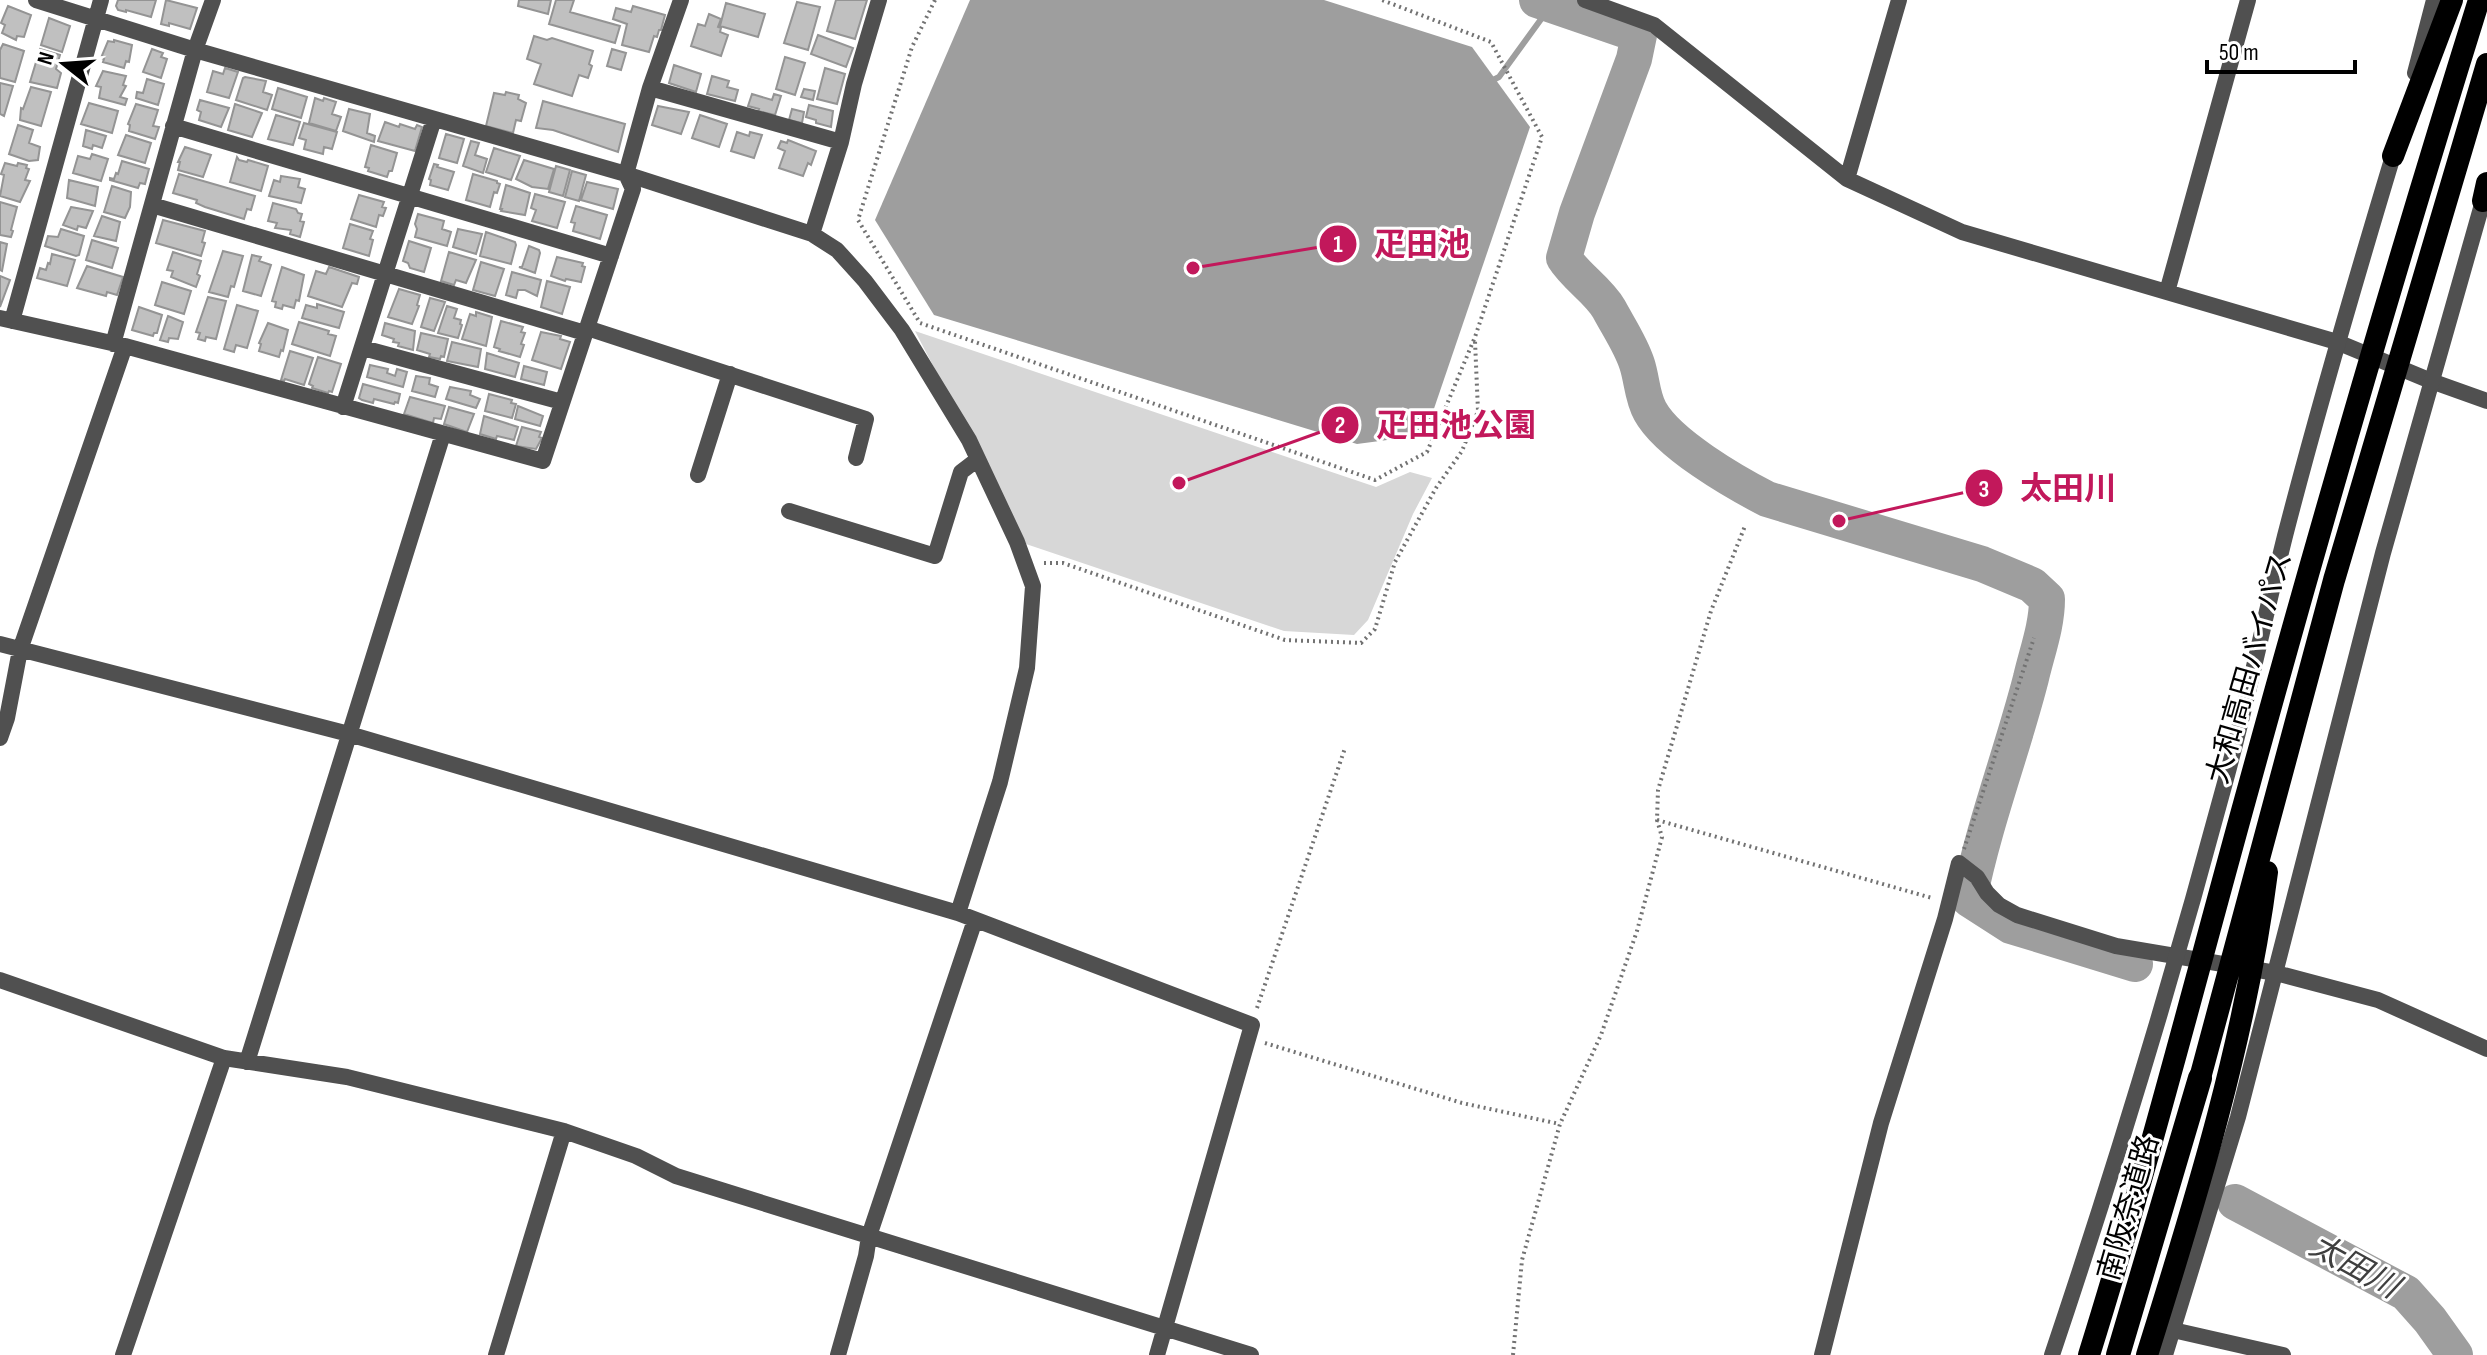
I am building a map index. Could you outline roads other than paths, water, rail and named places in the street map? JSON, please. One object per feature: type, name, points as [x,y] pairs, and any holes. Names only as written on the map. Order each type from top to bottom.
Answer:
[{"type":"highway","name":"大和高田バイパス","points":[[2089,1355],[2308,571],[2479,0]]},
{"type":"highway","points":[[2393,156],[2446,2]]},
{"type":"highway","name":"大和高田バイパス","points":[[2200,1078],[2343,551],[2487,64]]},
{"type":"highway","points":[[2147,1355],[2232,1064],[2263,904],[2278,788]]},
{"type":"highway","name":"南阪奈道路","points":[[2118,1355],[2200,1078]]},
{"type":"highway","points":[[2079,1355],[2136,1193]]},
{"type":"street","points":[[36,0],[195,50],[626,174],[812,234],[837,250],[902,330],[978,459],[1017,542],[1033,586],[1027,668],[1000,782],[958,913]]},
{"type":"street","points":[[101,0],[6,320],[119,345],[543,461],[633,189],[626,174],[650,88],[681,0]]},
{"type":"street","points":[[0,738],[20,650],[119,345],[173,126],[213,0]]},
{"type":"street","points":[[812,234],[841,142],[854,84],[879,0]]},
{"type":"street","points":[[1585,0],[1654,25],[1847,179],[1962,232],[2337,342],[2487,401]]},
{"type":"street","points":[[1847,179],[1899,0]]},
{"type":"street","points":[[2167,292],[2248,0]]},
{"type":"street","points":[[650,88],[841,142]]},
{"type":"street","points":[[343,407],[434,119]]},
{"type":"street","points":[[173,126],[611,256]]},
{"type":"street","points":[[2052,1355],[2085,1257],[2227,777],[2337,342],[2393,156]]},
{"type":"street","points":[[2165,1355],[2238,1117],[2383,553],[2486,191]]},
{"type":"street","points":[[152,205],[586,330],[866,419],[856,458]]},
{"type":"street","points":[[363,348],[562,402]]},
{"type":"street","points":[[698,475],[730,374]]},
{"type":"street","points":[[247,1062],[443,434]]},
{"type":"street","points":[[789,511],[935,556],[961,472],[978,459]]},
{"type":"street","points":[[0,644],[349,734],[958,913],[1250,1032],[1157,1355]]},
{"type":"street","points":[[1822,1355],[1881,1123],[1959,863],[1977,877],[1999,905],[2017,915],[2116,946],[2276,973],[2378,1000],[2487,1049]]},
{"type":"street","points":[[838,1355],[869,1236],[975,920]]},
{"type":"street","points":[[0,980],[224,1058],[347,1077],[564,1131],[636,1156],[676,1176],[1251,1355]]},
{"type":"street","points":[[123,1355],[224,1058]]},
{"type":"street","points":[[496,1355],[564,1131]]},
{"type":"street","points":[[2173,1330],[2283,1355]]},
{"type":"waterway","name":"太田川","points":[[1537,0],[1639,35],[1634,59],[1577,213],[1564,258],[1604,302],[1624,336],[1637,364],[1650,411],[1659,424],[1686,449],[1767,499],[1982,564],[2032,585],[2047,599],[2039,649],[1982,843],[1969,899],[2011,926],[2135,964]]},
{"type":"waterway","points":[[1489,82],[1499,77],[1555,0]]},
{"type":"waterway","name":"太田川","points":[[2235,1202],[2406,1293],[2455,1355]]},
{"type":"place","name":"疋田池","points":[[1193,268]]},
{"type":"place","name":"疋田池公園","points":[[1179,483]]},
{"type":"place","name":"太田川","points":[[1839,521]]}]
